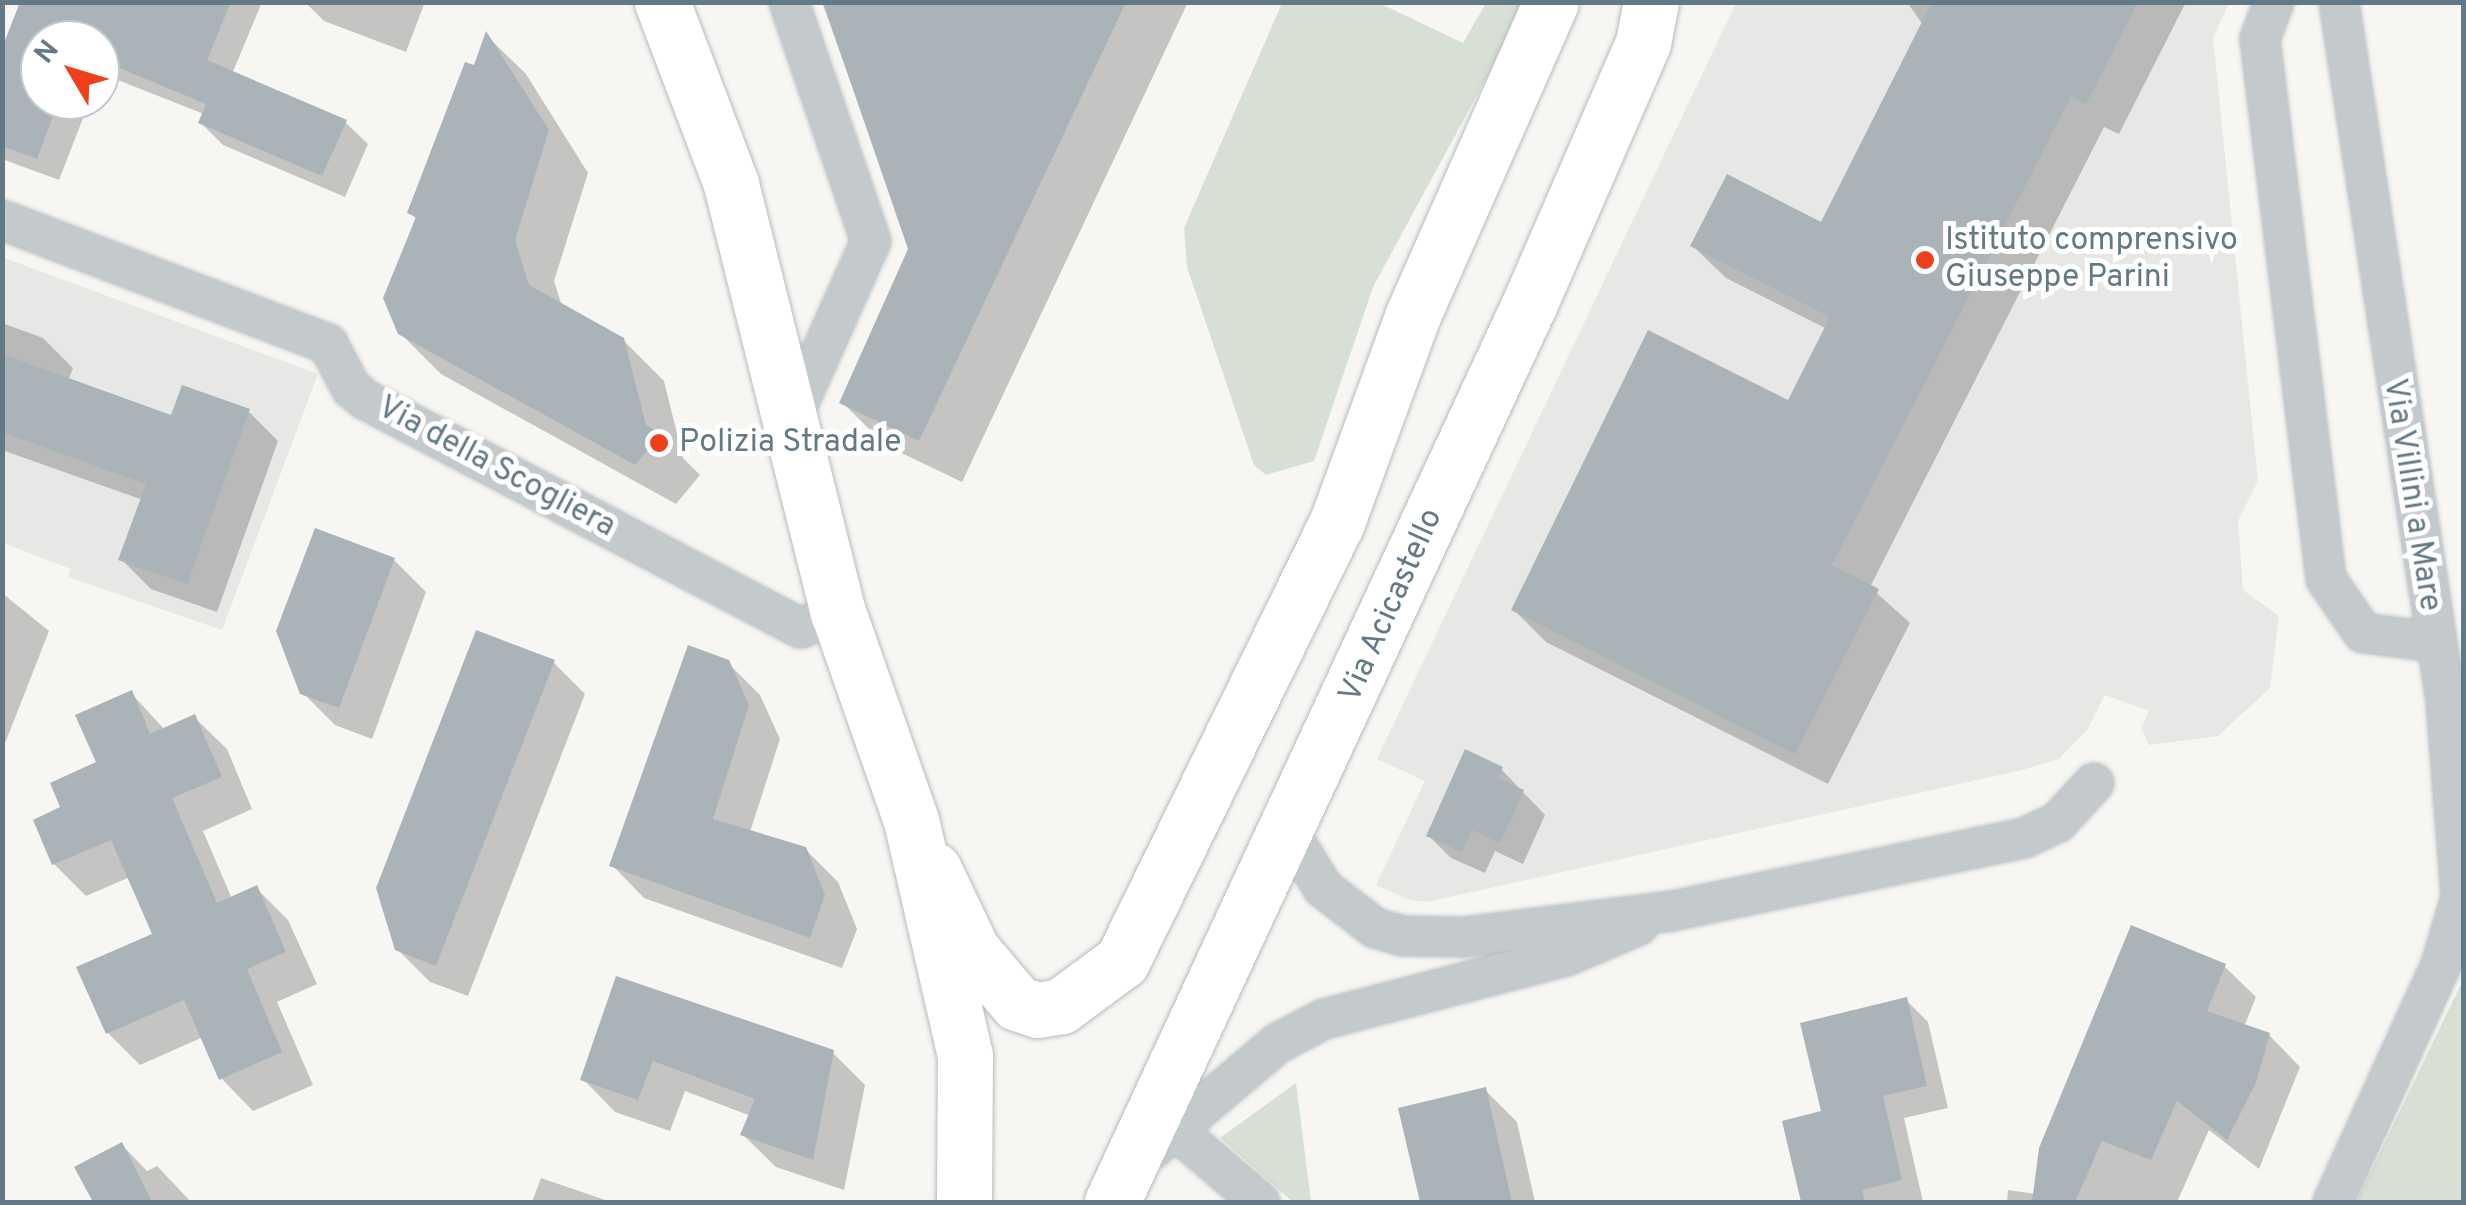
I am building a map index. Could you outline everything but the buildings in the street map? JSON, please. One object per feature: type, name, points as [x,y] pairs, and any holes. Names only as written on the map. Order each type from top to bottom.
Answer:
[{"type":"main road","points":[[662,2],[730,184],[838,612],[911,820],[972,950],[998,988],[1037,1010],[1061,1006],[1096,986],[1138,937],[1336,525],[1412,317],[1550,2]]},
{"type":"main road","points":[[1466,198],[1578,2]]},
{"type":"main road","name":"Via Acicastello","points":[[1121,1186],[1289,832],[1611,118],[1651,3]]},
{"type":"main road","points":[[911,820],[964,1056],[964,1202]]},
{"type":"street","points":[[789,2],[871,242],[791,420]]},
{"type":"street","points":[[2274,2],[2260,39],[2326,579],[2362,633],[2434,642]]},
{"type":"street","name":"Via Villini a Mare","points":[[2333,1202],[2441,965],[2461,897],[2446,701],[2339,2]]},
{"type":"street","name":"Via della Scogliera","points":[[2,220],[328,344],[351,388],[366,400],[801,628],[838,612]]},
{"type":"street","points":[[1289,832],[1324,888],[1375,928],[1403,936],[1464,938],[1672,911],[2024,838],[2058,822],[2094,783]]},
{"type":"street","points":[[1121,1186],[1173,1128],[1278,1043],[1324,1019],[1566,956],[1672,911]]},
{"type":"street","points":[[1173,1128],[1260,1202]]},
{"type":"shaded area","points":[[1282,3],[1379,3],[1463,43],[1486,3],[1527,3],[1373,287],[1314,461],[1266,475],[1254,465],[1187,267],[1184,228]]},
{"type":"shaded area","name":"Istituto comprensivo Giuseppe Parini","points":[[1736,3],[2229,3],[2213,38],[2258,481],[2238,521],[2243,590],[2279,616],[2270,688],[2218,736],[2149,745],[2141,728],[2149,711],[2105,695],[2087,730],[2059,759],[2022,770],[1427,902],[1407,899],[1376,885],[1425,781],[1377,759]]},
{"type":"shaded area","points":[[2,257],[318,374],[222,630],[68,577],[71,569],[3,543]]},
{"type":"shaded area","points":[[2463,980],[2463,1202],[2356,1202]]},
{"type":"shaded area","points":[[1296,1083],[1311,1202],[1293,1202],[1220,1138]]},
{"type":"place","name":"Istituto comprensivo Giuseppe Parini","points":[[1925,260]]},
{"type":"place","name":"Polizia Stradale","points":[[659,443]]}]
